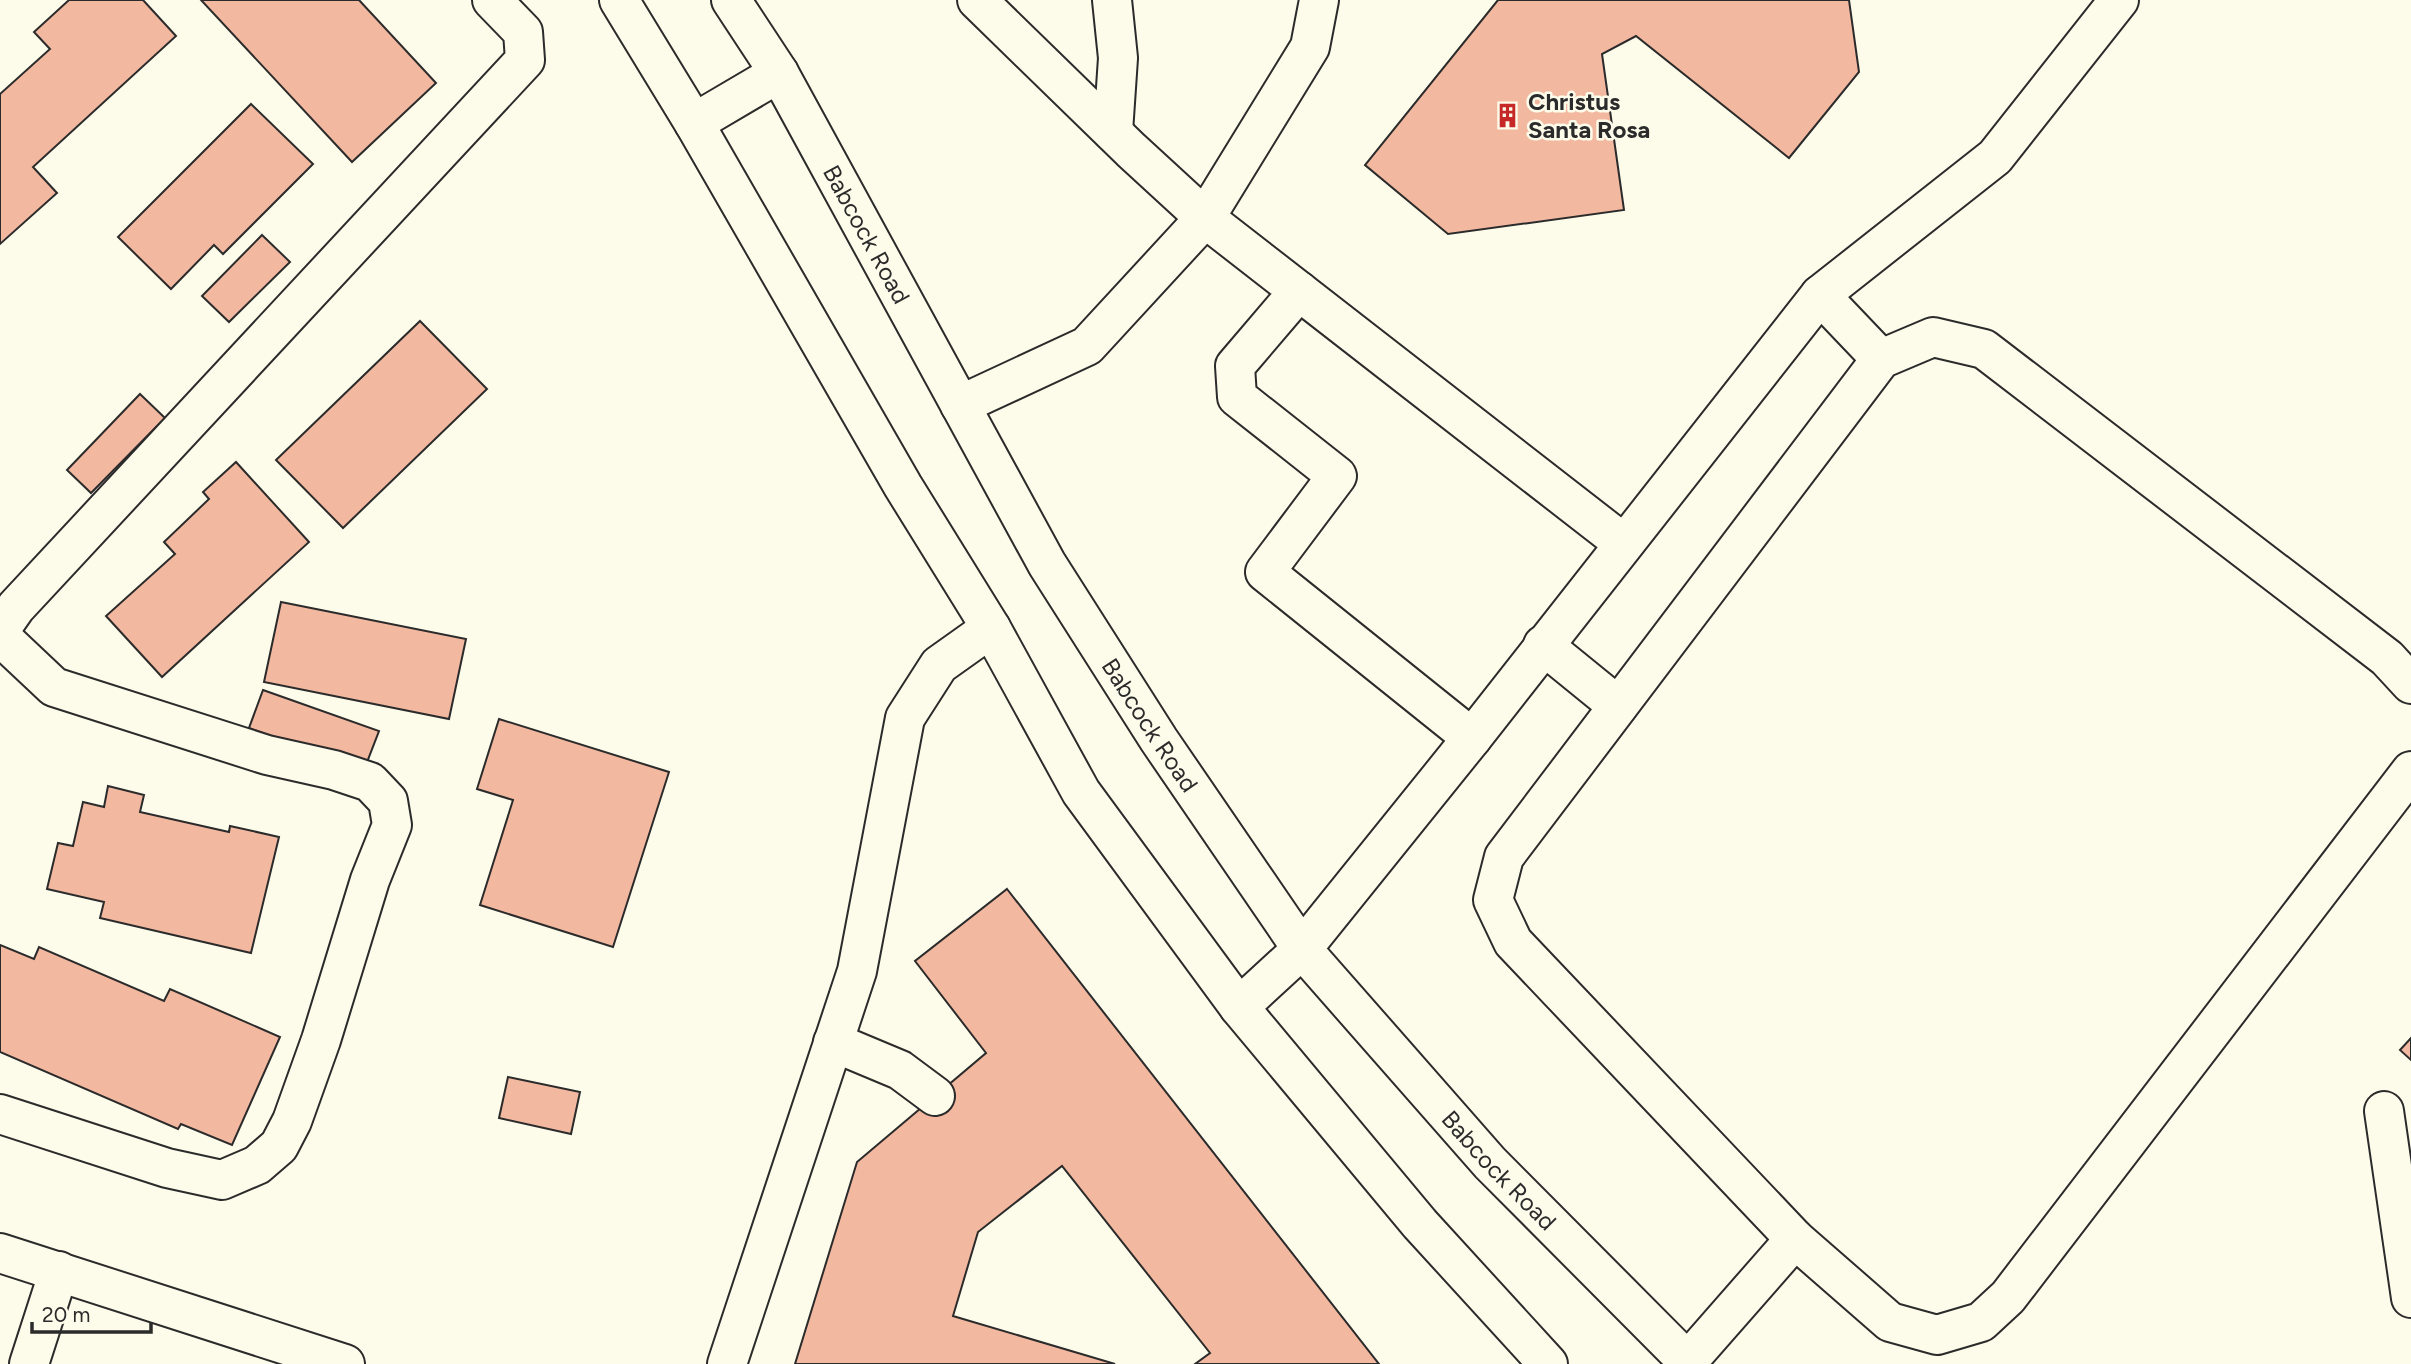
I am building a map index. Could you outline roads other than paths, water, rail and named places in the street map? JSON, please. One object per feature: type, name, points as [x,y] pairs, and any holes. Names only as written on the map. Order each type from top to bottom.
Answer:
[{"type":"main road","points":[[0,630],[16,607],[525,60],[523,32],[492,0]]},
{"type":"main road","points":[[619,0],[694,123],[903,486],[991,628],[1081,792],[1239,1007],[1420,1224],[1548,1364]]},
{"type":"main road","name":"Babcock Road","points":[[731,0],[779,73],[1062,587],[1159,740],[1302,949],[1490,1163],[1688,1363]]},
{"type":"main road","points":[[977,0],[1205,218],[1623,543]]},
{"type":"main road","points":[[1112,0],[1118,58],[1113,132]]},
{"type":"main road","points":[[960,405],[1087,346],[1205,218],[1310,47],[1320,0]]},
{"type":"main road","points":[[1239,1007],[1302,949],[1821,295],[1995,158],[2119,0]]},
{"type":"main road","points":[[694,123],[779,73]]},
{"type":"main road","points":[[1299,291],[1235,366],[1237,397],[1337,476],[1265,572],[1472,738]]},
{"type":"main road","points":[[1821,295],[1881,359]]},
{"type":"main road","points":[[2411,684],[2387,658],[1984,349],[1933,337],[1881,359],[1503,857],[1493,900],[1513,942],[1795,1239],[1890,1322],[1937,1335],[1981,1322],[2008,1297],[2411,771]]},
{"type":"main road","points":[[727,1364],[857,971],[905,718],[939,664],[991,628]]},
{"type":"main road","points":[[0,636],[54,687],[267,755],[334,770],[370,782],[388,801],[392,825],[370,880],[321,1040],[292,1121],[279,1146],[257,1165],[222,1180],[167,1168],[0,1114]]},
{"type":"main road","points":[[1543,645],[1618,706]]},
{"type":"main road","points":[[833,1042],[900,1070],[935,1096]]},
{"type":"main road","points":[[2384,1111],[2411,1298]]},
{"type":"main road","points":[[1688,1363],[1795,1239]]},
{"type":"main road","points":[[0,1253],[345,1364]]},
{"type":"main road","points":[[29,1364],[59,1271]]},
{"type":"place","name":"Christus Santa Rosa","points":[[1508,115]]}]
